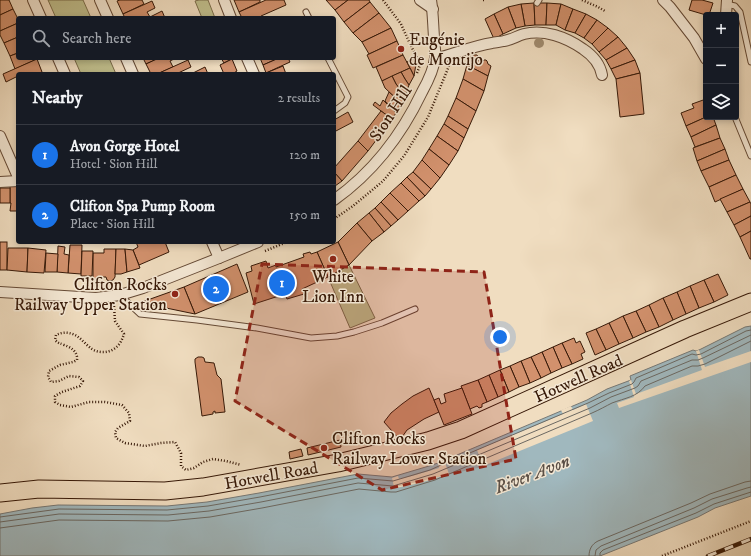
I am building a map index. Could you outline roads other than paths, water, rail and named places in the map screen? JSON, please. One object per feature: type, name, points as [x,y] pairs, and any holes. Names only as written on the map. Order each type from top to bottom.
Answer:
[{"type":"highway","name":"Hotwell Road","points":[[0,493],[39,489],[165,491],[203,487],[338,462],[428,441],[461,430],[751,302]]},
{"type":"street","points":[[33,0],[40,16]]},
{"type":"street","points":[[100,0],[107,16]]},
{"type":"street","points":[[224,0],[230,16]]},
{"type":"street","points":[[420,0],[432,4]]},
{"type":"street","points":[[663,0],[694,38],[703,54]]},
{"type":"street","points":[[726,12],[727,2]]},
{"type":"street","name":"Sion Hill","points":[[336,199],[348,190],[376,162],[389,146],[414,109],[428,81],[435,58],[432,4]]},
{"type":"street","points":[[435,58],[491,43],[506,41],[523,35],[545,33],[567,40],[585,50],[598,64],[602,76]]},
{"type":"street","points":[[59,60],[64,72]]},
{"type":"street","points":[[127,60],[132,72]]},
{"type":"street","points":[[248,60],[253,72]]},
{"type":"street","points":[[0,136],[16,172]]},
{"type":"street","points":[[0,182],[16,181]]},
{"type":"street","points":[[213,244],[219,258]]},
{"type":"street","points":[[0,292],[96,298],[117,296],[143,288],[253,244]]},
{"type":"lane","points":[[727,2],[735,6],[740,12],[751,62]]},
{"type":"lane","points":[[306,12],[308,16]]},
{"type":"lane","points":[[329,60],[335,72]]},
{"type":"lane","points":[[336,74],[348,97],[345,103],[336,110]]},
{"type":"lane","points":[[736,120],[751,156]]},
{"type":"lane","points":[[117,296],[140,314],[256,328],[311,338],[337,336],[354,332],[382,323],[415,309]]},
{"type":"water","name":"River Avon","points":[[751,326],[751,496],[715,508],[698,517],[600,556],[0,556],[0,514],[58,505],[167,506],[207,502],[358,474],[392,477],[438,463],[587,400],[607,389],[631,380],[630,376],[693,350],[699,350],[745,327]]},
{"type":"railway","points":[[708,556],[751,539]]},
{"type":"place","name":"Eugénie de Montijo","points":[[401,49]]},
{"type":"place","name":"White Lion Inn","points":[[333,259]]},
{"type":"place","name":"Avon Gorge Hotel","points":[[282,283]]},
{"type":"place","name":"Clifton Spa Pump Room","points":[[216,289]]},
{"type":"place","name":"Clifton Rocks Railway Upper Station","points":[[175,294]]},
{"type":"place","name":"Clifton Rocks Railway Lower Station","points":[[324,448]]}]
